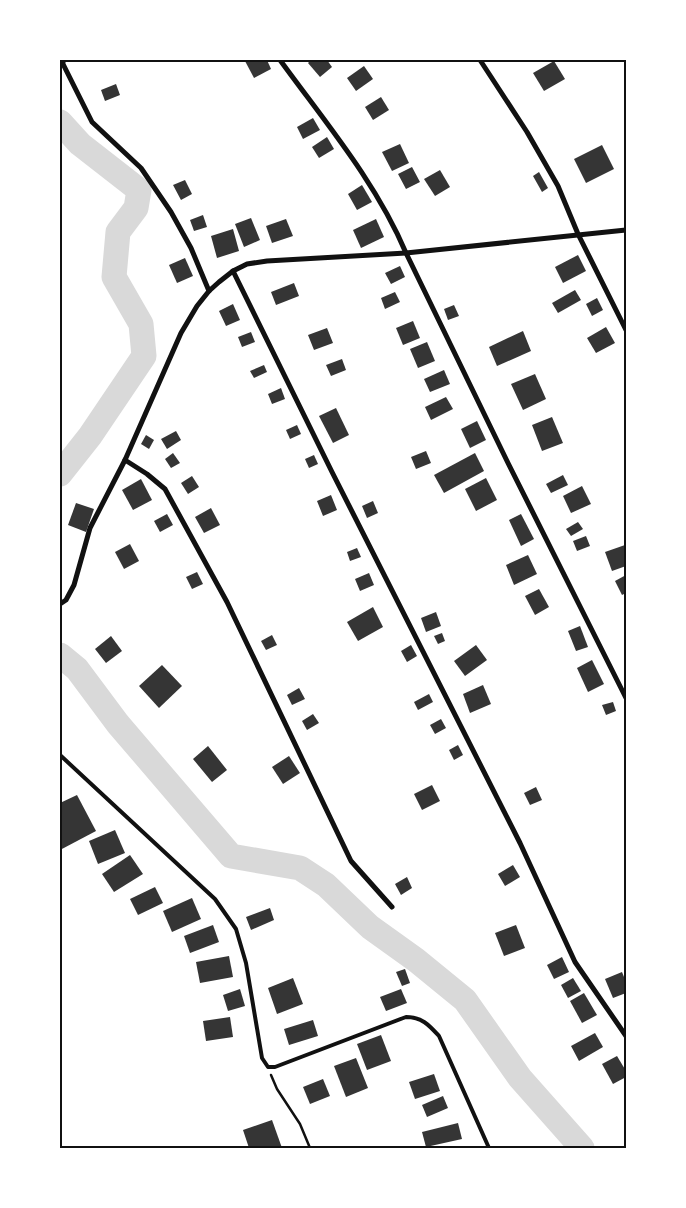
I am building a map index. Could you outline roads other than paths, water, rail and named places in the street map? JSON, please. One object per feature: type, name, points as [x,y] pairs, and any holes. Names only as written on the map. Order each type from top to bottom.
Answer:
[{"type":"street","points":[[63,60],[63,64],[92,122],[141,168],[171,212],[191,248],[209,291]]},
{"type":"street","points":[[280,60],[362,172],[395,228],[508,463],[626,698]]},
{"type":"street","points":[[480,60],[527,132],[558,186],[578,234],[626,330]]},
{"type":"street","points":[[60,604],[66,600],[74,584],[90,528],[125,460],[181,333],[209,291],[234,271],[247,264],[267,261],[406,253],[626,230]]},
{"type":"street","points":[[234,271],[332,472],[520,843],[575,962],[626,1036]]},
{"type":"street","points":[[125,460],[147,474],[165,489],[227,602],[351,861],[392,907]]},
{"type":"lane","points":[[60,755],[215,900],[236,929],[246,963],[262,1058],[268,1067],[275,1067],[406,1016],[417,1017],[427,1023],[439,1036],[489,1148]]},
{"type":"waterway","points":[[60,122],[80,144],[139,190],[136,208],[118,232],[114,277],[141,324],[144,356],[90,436],[60,474]]},
{"type":"waterway","points":[[60,655],[77,669],[118,724],[231,856],[300,868],[326,885],[370,927],[416,960],[465,1000],[520,1078],[582,1148]]}]
